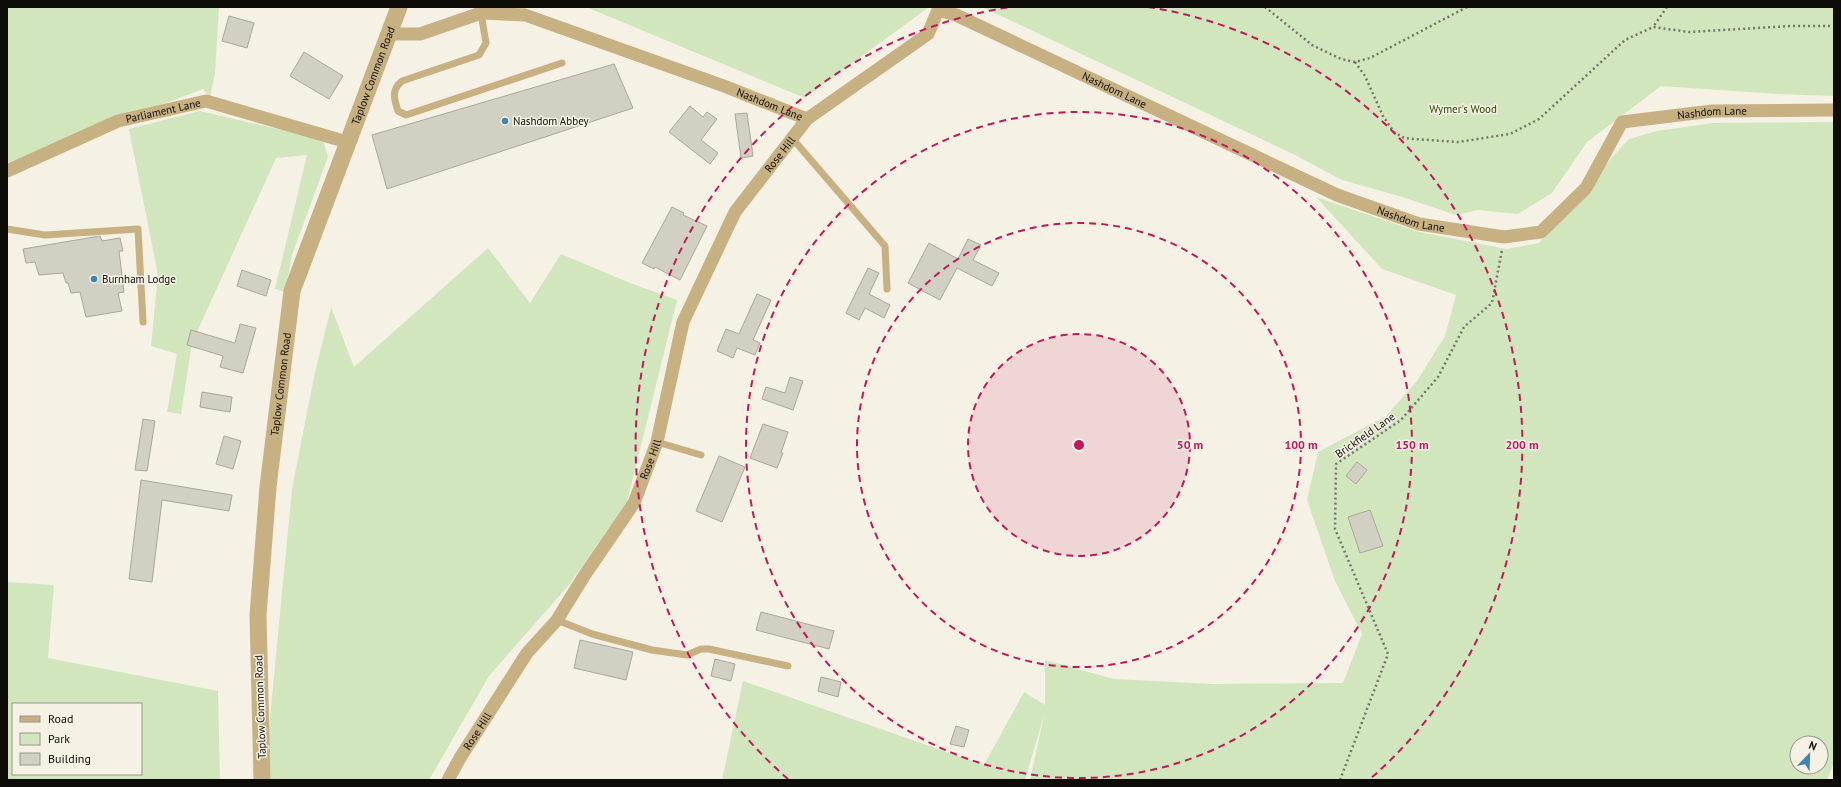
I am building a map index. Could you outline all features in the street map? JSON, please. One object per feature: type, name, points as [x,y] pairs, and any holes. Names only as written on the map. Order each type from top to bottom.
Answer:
[{"type":"street","name":"Taplow Common Road","points":[[262,780],[258,615],[268,487],[292,291],[347,142],[400,7]]},
{"type":"street","name":"Nashdom Lane","points":[[390,34],[420,34],[481,13],[524,15],[724,86],[807,119],[928,34],[939,9],[956,14],[1338,195],[1419,224],[1504,237],[1541,232],[1586,188],[1622,122],[1712,111],[1834,110]]},
{"type":"street","name":"Parliament Lane","points":[[7,171],[118,121],[206,101],[347,142]]},
{"type":"street","name":"Rose Hill","points":[[448,780],[460,758],[527,653],[557,620],[584,576],[634,503],[657,442],[683,322],[735,212],[807,119]]},
{"type":"lane","points":[[481,13],[486,43],[480,55],[402,81],[396,87],[394,96],[398,111],[406,115],[562,63]]},
{"type":"lane","points":[[792,138],[885,246],[887,289]]},
{"type":"lane","points":[[7,229],[44,234],[138,229],[143,322]]},
{"type":"lane","points":[[657,442],[701,455]]},
{"type":"lane","points":[[557,620],[592,634],[665,652],[687,655],[701,649],[709,649],[788,666]]},
{"type":"path","points":[[1265,7],[1312,44],[1341,60],[1355,62],[1370,58],[1466,7]]},
{"type":"path","points":[[1355,62],[1365,76],[1383,116],[1394,132],[1404,138],[1458,142],[1510,134],[1539,120],[1625,40],[1653,27],[1667,7]]},
{"type":"path","points":[[1653,27],[1689,32],[1791,26],[1834,26]]},
{"type":"path","name":"Brickfield Lane","points":[[1340,780],[1388,654],[1335,529],[1336,464],[1401,420],[1438,377],[1464,327],[1492,303],[1504,237]]},
{"type":"green space","points":[[7,7],[219,7],[215,73],[210,97],[203,89],[7,163]]},
{"type":"green space","points":[[586,7],[929,7],[805,98]]},
{"type":"green space","name":"Wymer's Wood","points":[[982,7],[1834,7],[1834,96],[1778,94],[1661,86],[1587,142],[1552,193],[1518,214],[1478,210],[1456,215],[1399,196],[1342,180],[1295,155]]},
{"type":"green space","points":[[200,111],[312,137],[324,143],[328,157],[292,255],[285,292],[275,289],[307,155],[276,158],[192,343],[181,414],[167,412],[177,354],[151,346],[158,275],[129,129]]},
{"type":"green space","points":[[1834,122],[1834,762],[1829,775],[1829,735],[1789,735],[1789,775],[1829,775],[1827,780],[1030,780],[1044,716],[1025,780],[722,780],[743,681],[984,765],[1024,692],[1045,705],[1045,660],[1114,679],[1213,684],[1343,683],[1362,634],[1335,581],[1307,500],[1318,452],[1386,416],[1417,381],[1445,336],[1456,295],[1382,269],[1316,197],[1419,232],[1507,249],[1539,243],[1584,188],[1629,139],[1657,131],[1713,123]]},
{"type":"green space","points":[[488,248],[530,303],[561,254],[630,283],[677,300],[627,502],[568,586],[489,676],[429,780],[264,780],[292,489],[314,377],[331,307],[354,367]]},
{"type":"green space","points":[[7,582],[54,585],[48,658],[218,691],[220,780],[7,780]]},
{"type":"building","points":[[229,16],[254,23],[247,48],[222,41]]},
{"type":"building","points":[[304,52],[343,76],[329,99],[290,76]]},
{"type":"building","name":"Nashdom Abbey","points":[[614,64],[633,108],[387,189],[372,135]]},
{"type":"building","points":[[690,106],[703,117],[707,112],[717,119],[701,140],[718,153],[710,164],[669,132]]},
{"type":"building","points":[[747,113],[753,156],[741,158],[735,114]]},
{"type":"building","points":[[672,207],[684,213],[683,215],[707,226],[680,280],[655,267],[654,269],[642,263]]},
{"type":"building","name":"Burnham Lodge","points":[[100,236],[102,241],[120,238],[123,251],[119,251],[124,292],[118,293],[122,311],[86,317],[80,292],[71,293],[63,273],[39,275],[35,262],[26,263],[23,249]]},
{"type":"building","points":[[968,239],[981,245],[973,260],[999,273],[992,286],[957,268],[940,300],[908,283],[929,243],[958,259]]},
{"type":"building","points":[[868,268],[879,273],[869,294],[890,305],[884,318],[865,308],[859,320],[846,313]]},
{"type":"building","points":[[242,270],[271,280],[266,296],[237,286]]},
{"type":"building","points":[[757,294],[771,300],[753,340],[760,343],[755,355],[737,348],[733,358],[717,351],[726,329],[739,334]]},
{"type":"building","points":[[240,324],[256,328],[243,373],[220,367],[223,356],[187,345],[191,330],[235,343]]},
{"type":"building","points":[[790,377],[803,381],[793,410],[762,399],[766,387],[785,393]]},
{"type":"building","points":[[202,392],[232,397],[230,412],[200,407]]},
{"type":"building","points":[[143,419],[155,421],[147,471],[135,470]]},
{"type":"building","points":[[763,424],[788,432],[781,453],[783,453],[777,468],[750,458]]},
{"type":"building","points":[[224,436],[241,441],[233,469],[216,464]]},
{"type":"building","points":[[719,456],[745,467],[722,522],[696,511]]},
{"type":"building","points":[[1357,462],[1367,470],[1356,484],[1346,476]]},
{"type":"building","points":[[141,480],[232,495],[229,511],[162,500],[152,582],[129,579]]},
{"type":"building","points":[[1370,510],[1383,546],[1360,553],[1348,517]]},
{"type":"building","points":[[761,612],[834,631],[829,649],[756,630]]},
{"type":"building","points":[[580,640],[633,652],[626,680],[574,668]]},
{"type":"building","points":[[715,659],[735,664],[731,681],[711,676]]},
{"type":"building","points":[[821,677],[841,682],[838,697],[818,691]]},
{"type":"building","points":[[956,726],[969,730],[964,747],[950,744]]},
{"type":"place","name":"Nashdom Abbey","points":[[505,121]]},
{"type":"place","name":"Burnham Lodge","points":[[94,279]]}]
